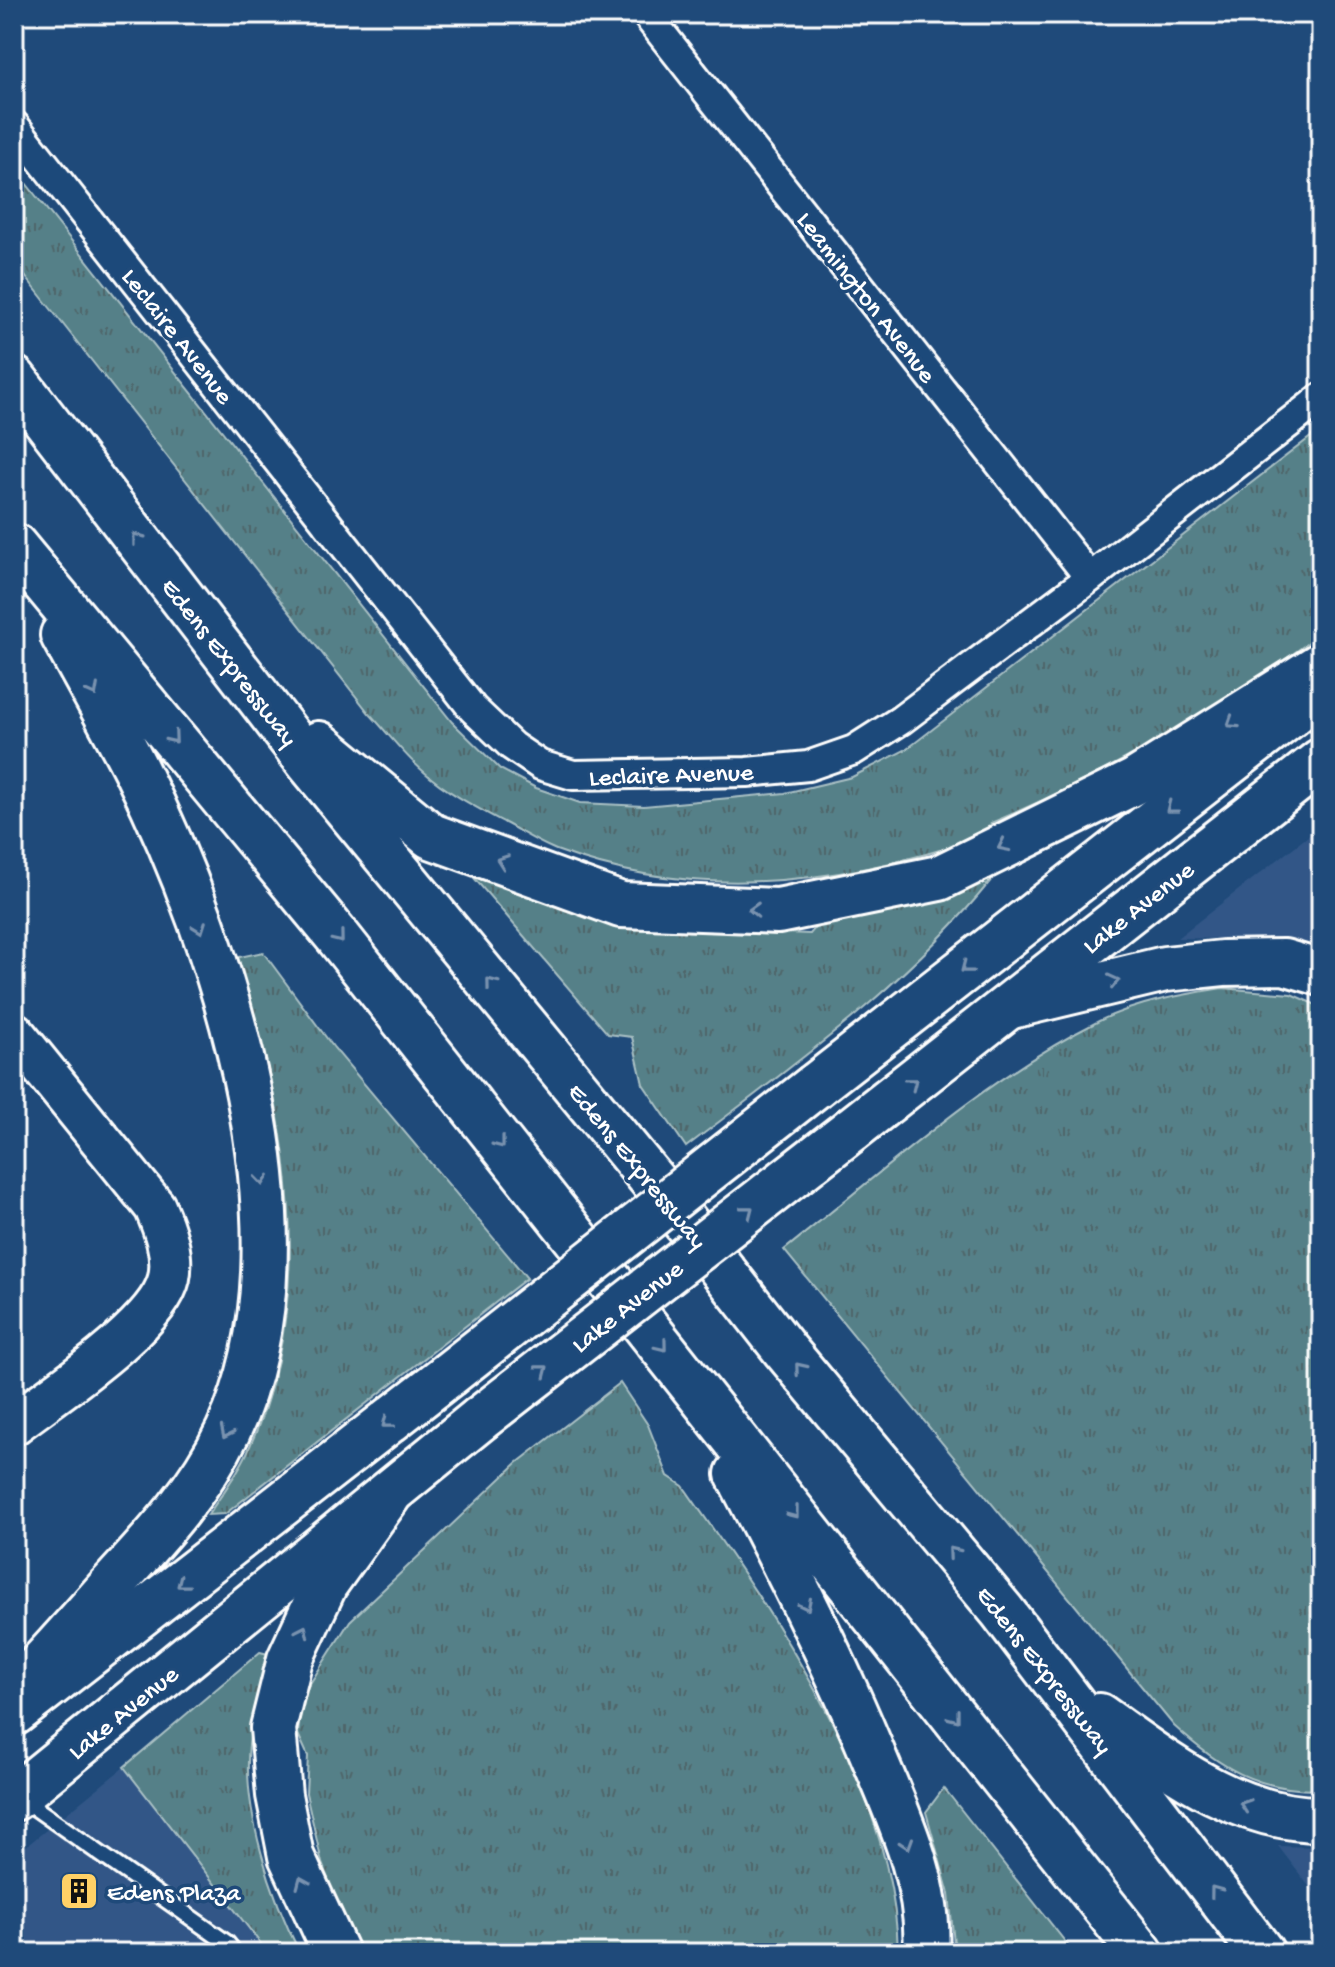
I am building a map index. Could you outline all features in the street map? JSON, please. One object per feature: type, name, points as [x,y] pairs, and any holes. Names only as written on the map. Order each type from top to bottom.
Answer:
[{"type":"main road","name":"Edens Expressway","points":[[14,379],[253,690],[1065,1692],[1262,1953]]},
{"type":"main road","points":[[15,547],[338,937],[1141,1953]]},
{"type":"main road","points":[[14,1692],[198,1485],[228,1430],[249,1374],[262,1315],[266,1258],[257,1128],[215,969],[181,874],[135,770],[15,547]]},
{"type":"main road","points":[[253,690],[431,836],[621,905],[778,911],[939,878],[1136,781],[1321,665]]},
{"type":"main road","points":[[14,1713],[1321,691]]},
{"type":"main road","name":"Lake Avenue","points":[[16,1797],[481,1418],[1321,761]]},
{"type":"main road","points":[[1011,1006],[1165,969],[1284,962],[1321,973]]},
{"type":"main road","points":[[694,1386],[836,1665],[895,1806],[921,1885],[926,1953]]},
{"type":"main road","points":[[336,1953],[291,1856],[279,1795],[273,1728],[290,1659],[325,1584],[388,1496]]},
{"type":"main road","points":[[1065,1692],[1186,1778],[1243,1807],[1302,1819],[1321,1819]]},
{"type":"street","name":"Leamington Avenue","points":[[646,14],[1090,578]]},
{"type":"street","name":"Leclaire Avenue","points":[[14,125],[473,709],[512,746],[540,765],[573,775],[614,777],[808,766],[854,750],[901,720],[1090,578],[1321,398]]},
{"type":"street","points":[[14,1033],[155,1207],[166,1232],[169,1278],[161,1298],[126,1337],[14,1424]]},
{"type":"lane","points":[[16,1797],[227,1943],[235,1953]]},
{"type":"shaded area","points":[[1321,826],[1321,948],[1287,940],[1177,938]]},
{"type":"shaded area","name":"Edens Plaza","points":[[124,1767],[268,1953],[14,1953],[14,1856]]},
{"type":"shaded area","points":[[1278,1846],[1321,1847],[1321,1902]]},
{"type":"green space","points":[[14,168],[452,722],[500,769],[536,788],[580,803],[644,806],[785,793],[852,777],[907,749],[1321,429],[1321,633],[1244,688],[1162,738],[1077,783],[991,823],[987,835],[935,852],[828,875],[720,881],[666,877],[612,867],[559,851],[442,786],[409,757],[369,713],[14,262]]},
{"type":"green space","points":[[484,862],[655,928],[810,934],[820,922],[942,896],[992,879],[959,918],[886,989],[808,1054],[686,1147],[643,1084],[632,1037],[608,1034],[474,878]]},
{"type":"green space","points":[[263,952],[334,1048],[527,1278],[225,1514],[208,1515],[247,1453],[269,1394],[283,1332],[289,1269],[289,1206],[282,1142],[270,1079],[235,958]]},
{"type":"green space","points":[[1222,988],[1291,994],[1321,1007],[1321,1790],[1278,1786],[1241,1774],[1208,1754],[1174,1726],[784,1250],[936,1127],[1056,1044],[1129,1009]]},
{"type":"green space","points":[[620,1383],[648,1425],[668,1476],[683,1486],[719,1537],[791,1648],[824,1706],[853,1767],[876,1828],[892,1891],[898,1953],[362,1953],[347,1928],[322,1863],[306,1793],[308,1756],[298,1734],[302,1696],[350,1621],[517,1463]]},
{"type":"green space","points":[[260,1652],[272,1655],[250,1733],[250,1796],[269,1879],[300,1953],[268,1953],[124,1767]]},
{"type":"green space","points":[[944,1788],[1074,1953],[955,1953],[949,1894],[926,1812]]},
{"type":"place","name":"Edens Plaza","points":[[79,1891]]}]
